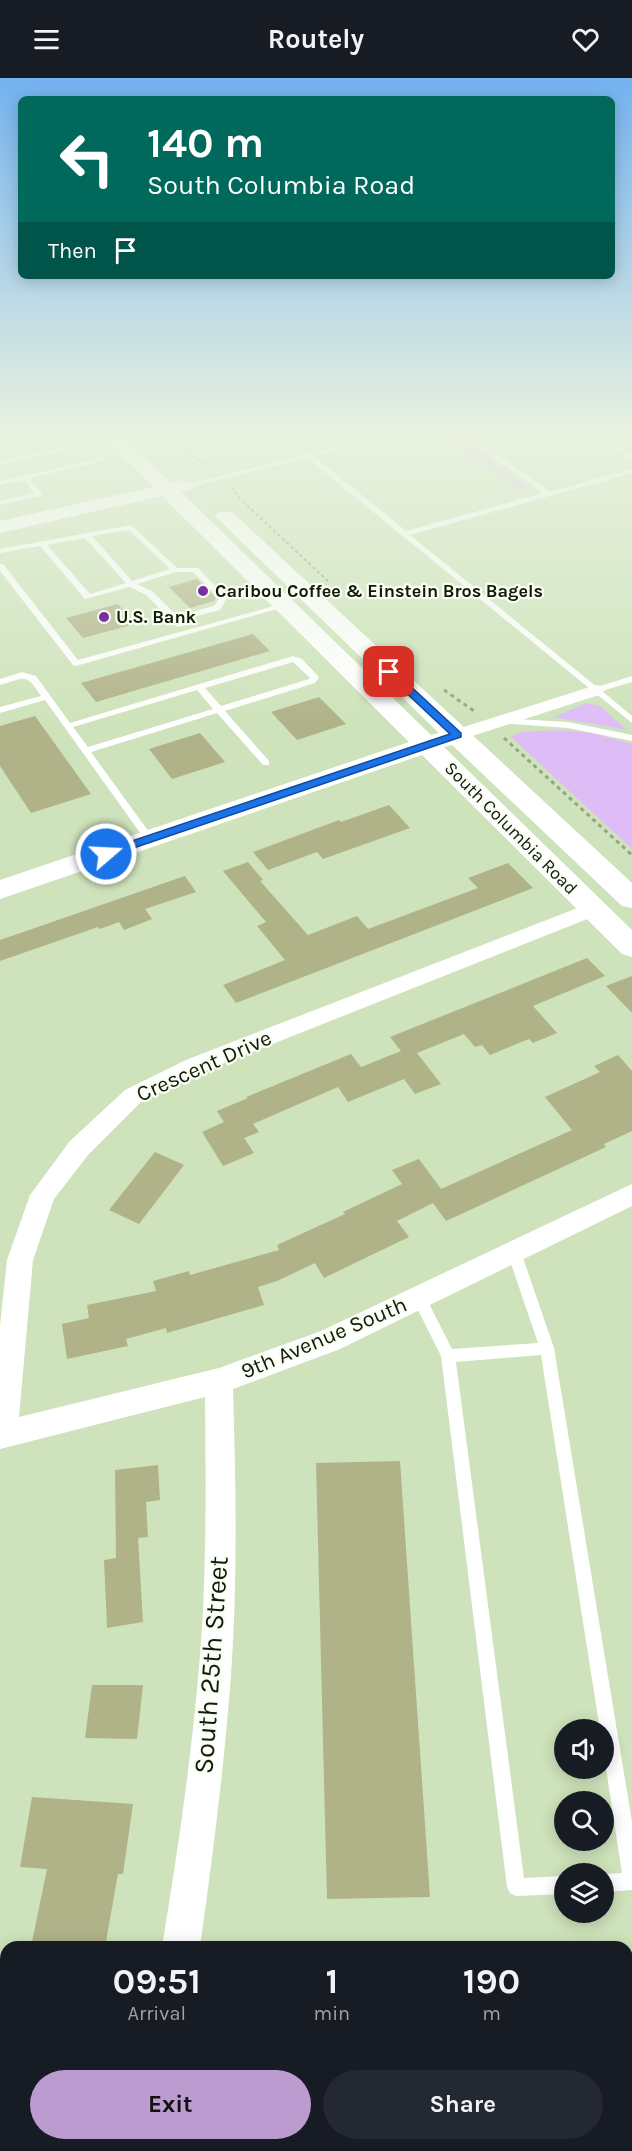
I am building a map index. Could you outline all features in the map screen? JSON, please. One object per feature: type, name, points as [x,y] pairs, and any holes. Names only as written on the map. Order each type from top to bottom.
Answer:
[{"type":"main road","name":"South Columbia Road","points":[[205,529],[632,947]]},
{"type":"main road","name":"South Columbia Road","points":[[238,529],[632,899]]},
{"type":"main road","points":[[0,890],[457,735]]},
{"type":"street","points":[[457,735],[596,690]]},
{"type":"street","name":"Crescent Drive","points":[[2,1435],[20,1260],[43,1195],[79,1148],[133,1096],[194,1066],[593,909]]},
{"type":"street","name":"9th Avenue South","points":[[2,1435],[219,1381],[330,1340],[632,1194]]},
{"type":"street","name":"South 25th Street","points":[[182,1941],[192,1876],[214,1688],[221,1517],[219,1381]]},
{"type":"lane","points":[[0,551],[121,529]]},
{"type":"lane","points":[[133,529],[175,570]]},
{"type":"lane","points":[[399,529],[632,719]]},
{"type":"lane","points":[[405,534],[424,529]]},
{"type":"lane","points":[[87,535],[131,584],[149,593],[189,632]]},
{"type":"lane","points":[[42,544],[88,597],[175,570],[195,570],[223,598],[217,608],[176,619]]},
{"type":"lane","points":[[0,566],[76,663],[284,606]]},
{"type":"lane","points":[[68,726],[293,659],[299,661],[315,678],[312,681],[85,750]]},
{"type":"lane","points":[[0,682],[22,675],[33,678],[149,839]]},
{"type":"lane","points":[[596,690],[632,679]]},
{"type":"lane","points":[[200,687],[266,763]]},
{"type":"lane","points":[[0,710],[46,697]]},
{"type":"lane","points":[[501,721],[568,725],[632,738]]},
{"type":"lane","points":[[514,1252],[547,1348],[632,1879],[614,1881]]},
{"type":"lane","points":[[419,1298],[448,1356],[516,1887],[554,1885]]},
{"type":"lane","points":[[448,1356],[547,1348]]},
{"type":"path","points":[[514,746],[632,855]]},
{"type":"shaded area","points":[[586,703],[600,706],[627,730],[554,717]]},
{"type":"shaded area","points":[[561,730],[592,733],[632,744],[632,849],[511,737],[521,732]]},
{"type":"building","points":[[197,579],[216,598],[214,601],[190,608],[169,587]]},
{"type":"building","points":[[118,604],[135,624],[83,638],[66,618]]},
{"type":"building","points":[[253,634],[270,651],[96,702],[81,683]]},
{"type":"building","points":[[319,697],[346,724],[297,740],[271,712]]},
{"type":"building","points":[[35,716],[91,794],[31,813],[0,766],[0,726]]},
{"type":"building","points":[[200,733],[225,762],[172,779],[149,749]]},
{"type":"building","points":[[389,805],[410,828],[323,859],[317,852],[268,870],[253,852],[339,820],[341,822]]},
{"type":"building","points":[[248,862],[263,880],[260,881],[308,935],[357,916],[368,929],[478,888],[468,878],[508,863],[533,888],[236,1003],[223,985],[285,960],[257,926],[266,922],[223,871]]},
{"type":"building","points":[[185,876],[196,892],[145,909],[152,919],[124,930],[119,922],[100,929],[98,927],[0,961],[0,940]]},
{"type":"building","points":[[587,958],[605,976],[533,1006],[557,1033],[533,1043],[529,1039],[490,1055],[482,1045],[475,1047],[464,1034],[417,1053],[441,1084],[415,1094],[404,1079],[348,1102],[338,1087],[253,1124],[259,1132],[244,1138],[254,1153],[223,1166],[202,1132],[224,1122],[217,1111],[248,1098],[246,1097],[351,1054],[361,1067],[401,1051],[390,1037]]},
{"type":"building","points":[[632,976],[632,1013],[606,986]]},
{"type":"building","points":[[618,1055],[632,1071],[632,1131],[604,1144],[606,1147],[446,1221],[433,1203],[397,1221],[409,1237],[324,1278],[315,1263],[277,1281],[258,1287],[264,1305],[167,1333],[166,1328],[126,1339],[128,1346],[67,1359],[62,1324],[89,1318],[87,1305],[156,1291],[153,1281],[189,1271],[190,1275],[279,1250],[277,1245],[345,1214],[343,1212],[402,1184],[392,1170],[419,1159],[441,1189],[572,1130],[545,1097],[600,1072],[594,1066]]},
{"type":"building","points":[[155,1152],[184,1165],[139,1224],[109,1210]]},
{"type":"building","points":[[400,1461],[430,1897],[327,1899],[316,1463]]},
{"type":"building","points":[[158,1465],[160,1500],[146,1502],[148,1537],[138,1538],[143,1622],[107,1628],[104,1560],[116,1558],[115,1470]]},
{"type":"building","points":[[92,1685],[143,1685],[137,1739],[85,1738]]},
{"type":"building","points":[[32,1797],[133,1804],[123,1874],[118,1874],[106,1941],[32,1941],[47,1869],[20,1867]]},
{"type":"place","name":"Caribou Coffee & Einstein Bros Bagels","points":[[203,591]]},
{"type":"place","name":"U.S. Bank","points":[[104,617]]},
{"type":"route","points":[[106,854],[457,735],[389,672]]}]
